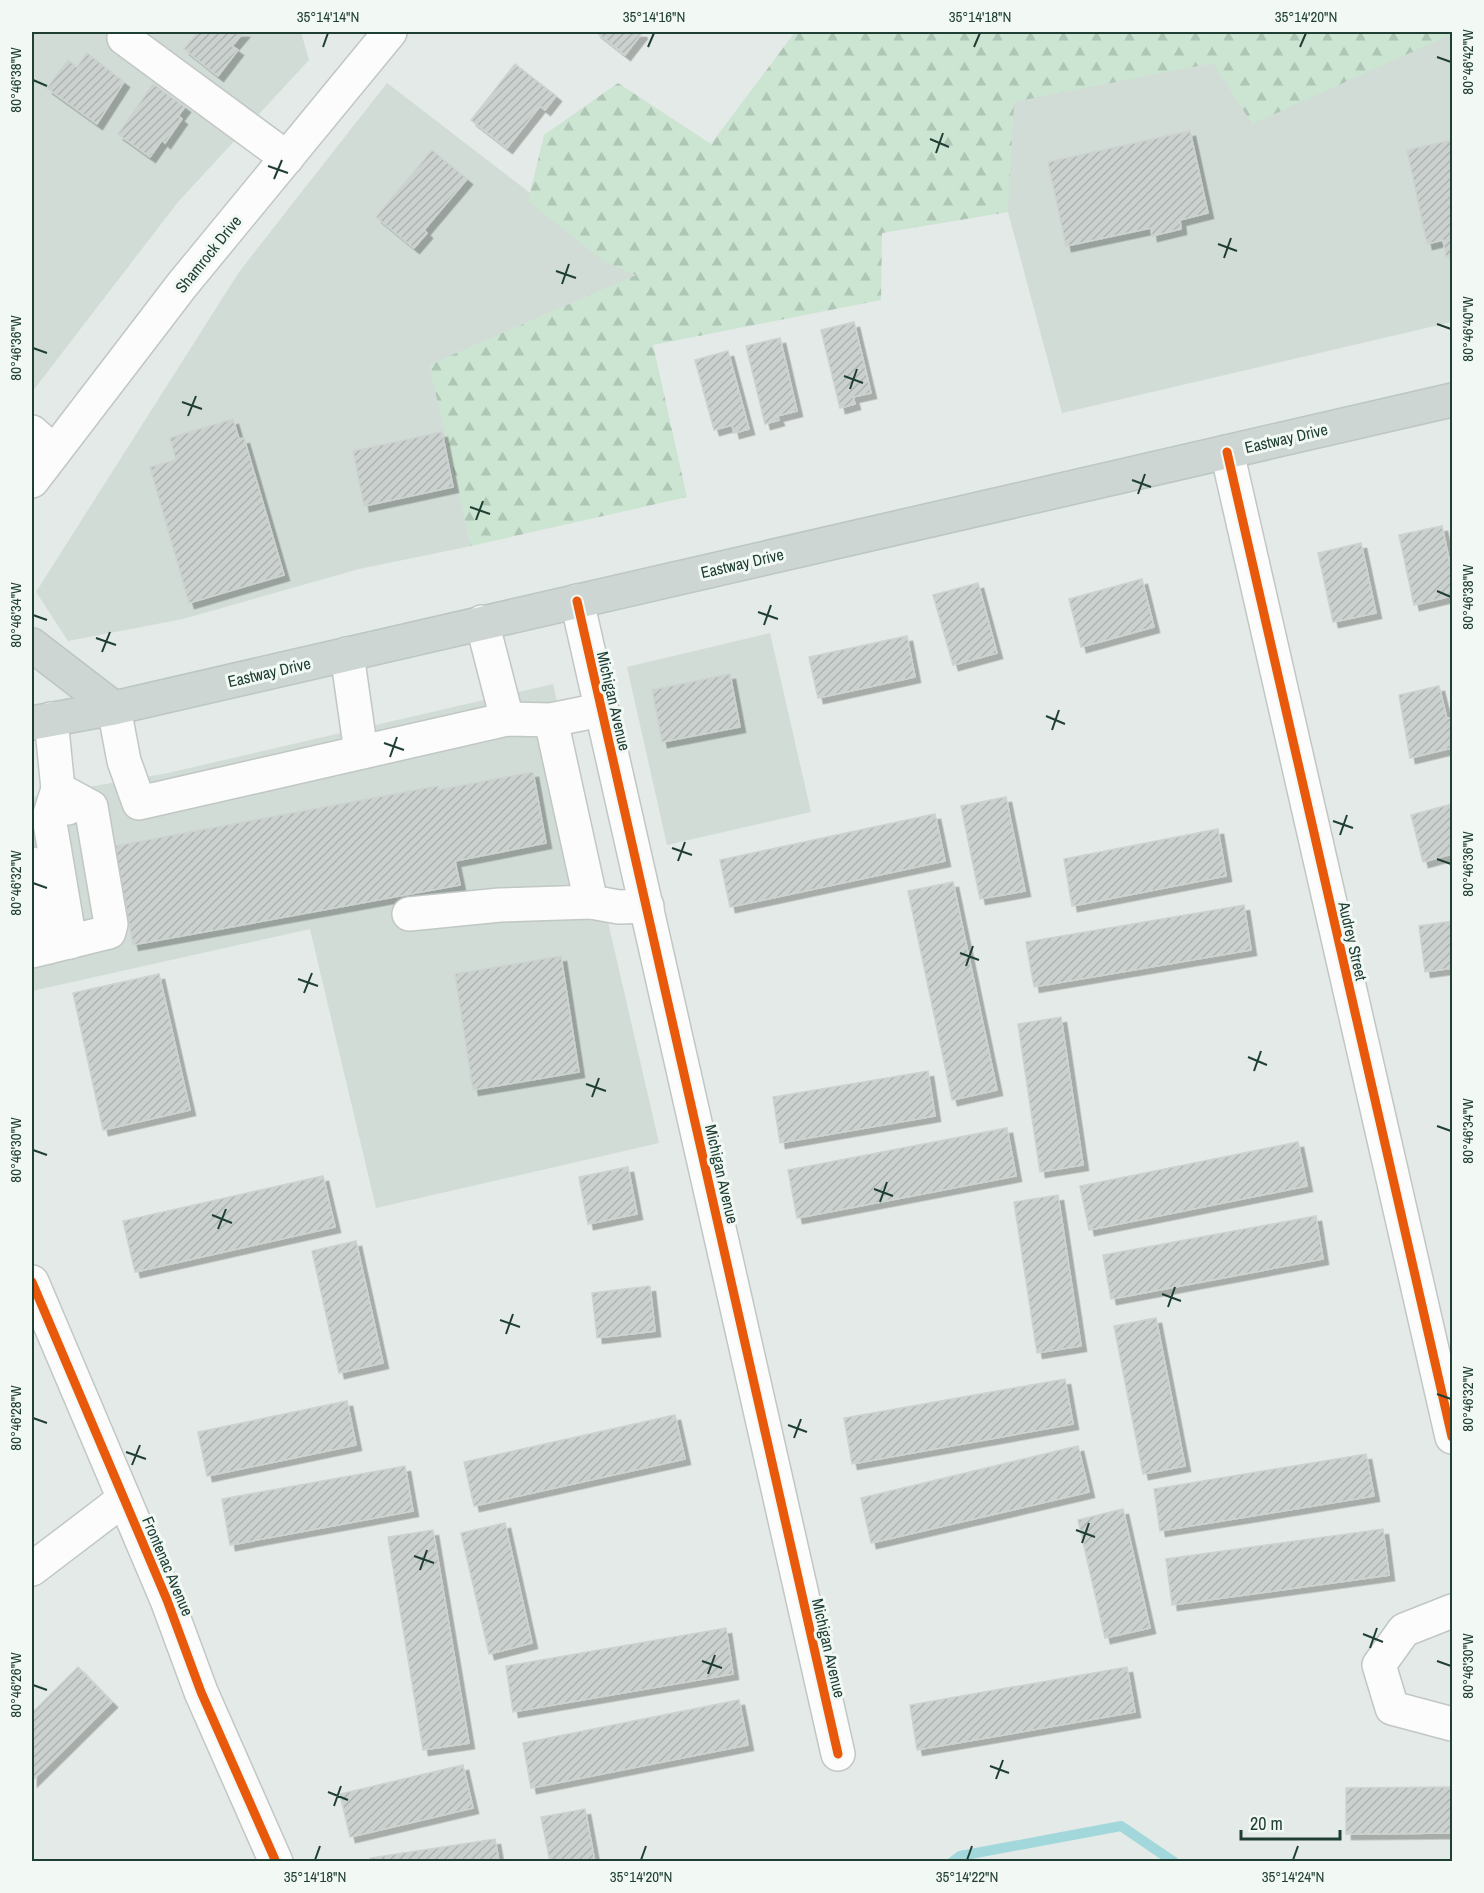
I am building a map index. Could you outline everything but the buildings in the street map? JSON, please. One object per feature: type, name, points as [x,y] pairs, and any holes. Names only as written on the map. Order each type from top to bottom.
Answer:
[{"type":"main road","name":"Eastway Drive","points":[[41,721],[114,708],[1452,400]]},
{"type":"main road","points":[[32,645],[114,708]]},
{"type":"street","points":[[130,32],[124,38],[287,158]]},
{"type":"street","name":"Shamrock Drive","points":[[32,481],[43,442],[182,285],[287,158],[385,33]]},
{"type":"street","name":"Audrey Street","points":[[1227,452],[1452,1437]]},
{"type":"street","name":"Michigan Avenue","points":[[577,601],[838,1754]]},
{"type":"street","points":[[482,622],[507,719]]},
{"type":"street","points":[[347,654],[362,752]]},
{"type":"street","points":[[114,708],[124,761],[140,803],[507,719],[551,720],[600,710]]},
{"type":"street","points":[[551,720],[591,902]]},
{"type":"street","points":[[41,721],[58,789],[49,817],[70,942]]},
{"type":"street","points":[[32,813],[58,789]]},
{"type":"street","points":[[58,789],[91,807],[111,924],[70,942]]},
{"type":"street","points":[[32,864],[70,942]]},
{"type":"street","points":[[410,914],[500,905],[591,902],[619,907],[646,906]]},
{"type":"street","name":"Frontenac Avenue","points":[[32,1282],[167,1600],[201,1692],[276,1862]]},
{"type":"street","points":[[32,1569],[124,1499]]},
{"type":"street","points":[[1452,1611],[1404,1630],[1379,1665],[1392,1708],[1452,1724]]},
{"type":"shaded area","points":[[32,32],[301,32],[309,60],[178,202],[32,392]]},
{"type":"shaded area","points":[[1185,32],[1452,32],[1452,322],[1062,413],[982,115]]},
{"type":"shaded area","points":[[387,83],[637,275],[430,365],[471,546],[359,569],[183,619],[68,641],[36,592],[239,272]]},
{"type":"shaded area","points":[[770,633],[811,812],[667,845],[627,667]]},
{"type":"shaded area","points":[[553,684],[659,1143],[376,1208],[310,929],[32,991],[32,797],[168,773]]},
{"type":"green space","points":[[795,32],[1452,32],[1452,34],[1252,124],[1213,63],[1014,102],[1008,212],[882,233],[881,300],[653,345],[687,497],[471,546],[429,365],[636,275],[603,261],[528,201],[544,135],[618,83],[711,144]]},
{"type":"waterway","points":[[952,1862],[960,1856],[1121,1826],[1174,1862]]},
{"type":"cycle path","points":[[1227,452],[1452,1437]]},
{"type":"cycle path","points":[[577,601],[838,1754]]},
{"type":"cycle path","points":[[32,1282],[167,1600],[201,1692],[276,1862]]}]
